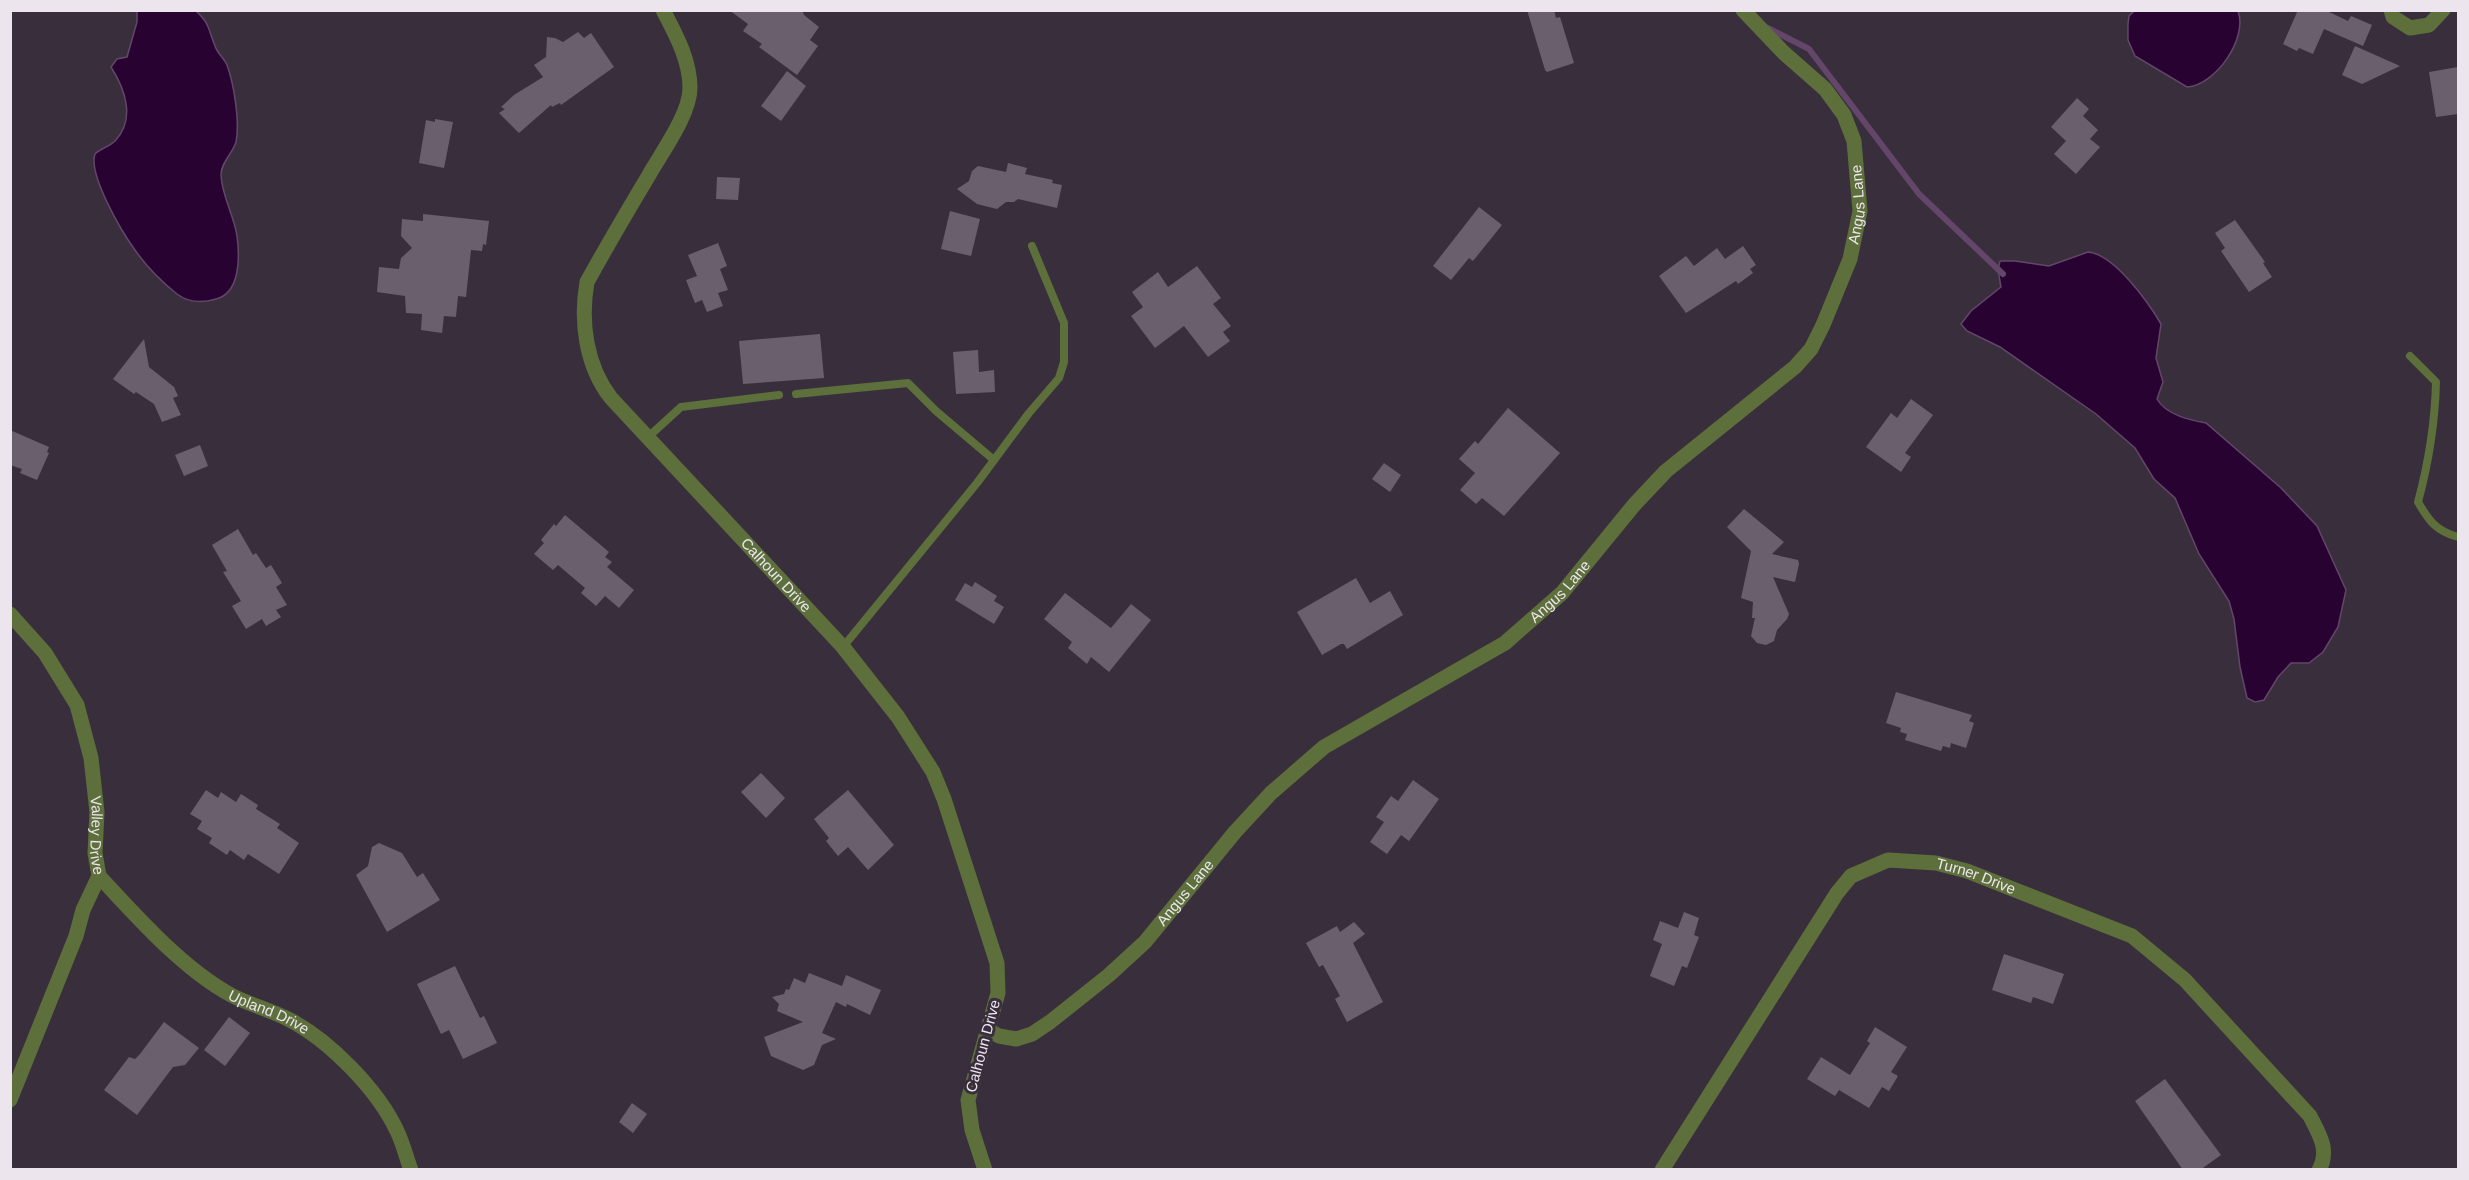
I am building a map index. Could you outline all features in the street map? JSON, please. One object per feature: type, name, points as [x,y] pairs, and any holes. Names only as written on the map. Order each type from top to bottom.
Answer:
[{"type":"street","name":"Calhoun Drive","points":[[663,10],[681,44],[689,76],[690,91],[669,141],[587,282],[583,303],[589,353],[598,382],[647,438],[843,647],[918,746],[933,772],[944,799],[997,963],[998,993],[968,1100],[972,1130],[985,1170]]},
{"type":"street","points":[[2391,10],[2393,18],[2410,28],[2429,25],[2443,10]]},
{"type":"street","name":"Angus Lane","points":[[988,1030],[999,1036],[1016,1039],[1032,1034],[1109,975],[1145,942],[1235,832],[1296,769],[1333,741],[1505,643],[1562,593],[1634,505],[1666,471],[1795,367],[1811,349],[1850,259],[1860,211],[1854,141],[1844,115],[1826,89],[1784,53],[1748,12]]},
{"type":"street","name":"Valley Drive","points":[[10,614],[45,653],[77,705],[91,758],[97,812],[95,853],[99,876],[83,910],[76,936],[10,1100]]},
{"type":"street","name":"Turner Drive","points":[[1662,1170],[1836,893],[1851,876],[1887,860],[1936,863],[1967,871],[2132,936],[2185,980],[2310,1116],[2323,1142],[2324,1160],[2319,1170]]},
{"type":"street","name":"Upland Drive","points":[[99,876],[192,969],[232,995],[309,1031],[338,1056],[368,1088],[397,1130],[411,1170]]},
{"type":"lane","points":[[843,647],[1059,378],[1064,362],[1064,322],[1032,246]]},
{"type":"lane","points":[[2410,356],[2436,382],[2435,426],[2418,502],[2428,520],[2444,534],[2458,537]]},
{"type":"lane","points":[[796,393],[908,382],[936,411],[994,459]]},
{"type":"lane","points":[[647,438],[681,407],[779,395]]},
{"type":"shaded area","points":[[2135,10],[2238,11],[2240,22],[2238,34],[2234,46],[2219,69],[2209,78],[2187,87],[2135,56],[2128,40],[2128,24],[2129,16]]},
{"type":"shaded area","points":[[137,11],[196,11],[206,23],[216,49],[226,62],[230,73],[236,103],[237,134],[236,142],[223,166],[221,175],[237,236],[238,264],[237,274],[230,290],[216,299],[201,302],[186,299],[154,274],[122,230],[96,175],[95,154],[115,141],[125,123],[127,114],[124,94],[111,67],[117,59],[127,57],[137,22]]},
{"type":"shaded area","points":[[2088,252],[2109,261],[2119,270],[2139,292],[2161,324],[2156,358],[2163,382],[2157,399],[2161,405],[2179,416],[2206,423],[2281,488],[2317,526],[2346,590],[2338,627],[2323,652],[2309,663],[2291,663],[2278,677],[2264,700],[2255,702],[2247,698],[2229,601],[2199,554],[2175,498],[2154,479],[2135,448],[2096,414],[2000,347],[1967,331],[1961,324],[1971,311],[2001,287],[1998,270],[2000,261],[2049,266]]},
{"type":"building","points":[[729,10],[802,10],[804,15],[819,27],[810,40],[818,46],[797,75],[759,47],[762,44],[743,31],[748,24]]},
{"type":"building","points":[[1527,10],[1554,10],[1556,18],[1560,17],[1574,63],[1547,72],[1545,70]]},
{"type":"building","points":[[2298,10],[2325,10],[2348,21],[2351,16],[2372,25],[2363,46],[2324,29],[2313,54],[2299,48],[2297,51],[2283,44]]},
{"type":"building","points":[[578,32],[584,38],[591,33],[614,67],[561,105],[560,103],[552,107],[551,105],[519,133],[499,113],[505,109],[501,107],[514,95],[543,77],[534,65],[546,57],[547,37],[563,42]]},
{"type":"building","points":[[2355,46],[2400,66],[2362,84],[2342,75]]},
{"type":"building","points":[[2458,67],[2458,114],[2436,117],[2429,72]]},
{"type":"building","points":[[787,71],[806,86],[781,121],[761,106]]},
{"type":"building","points":[[2077,98],[2089,109],[2083,116],[2098,130],[2090,139],[2100,147],[2076,174],[2054,154],[2066,141],[2051,127]]},
{"type":"building","points":[[435,119],[453,122],[444,168],[419,163],[426,120],[435,122]]},
{"type":"building","points":[[1008,163],[1027,168],[1025,174],[1053,180],[1052,183],[1062,185],[1057,208],[1018,199],[1014,202],[1006,202],[997,209],[977,204],[957,189],[969,181],[972,171],[978,166],[1006,172]]},
{"type":"building","points":[[717,177],[740,178],[738,200],[716,199]]},
{"type":"building","points":[[1479,207],[1502,225],[1473,261],[1469,258],[1451,280],[1433,266]]},
{"type":"building","points":[[950,211],[980,219],[971,256],[941,249]]},
{"type":"building","points":[[423,214],[489,221],[486,245],[483,244],[482,251],[471,250],[466,297],[458,296],[456,317],[444,316],[442,333],[421,330],[422,314],[406,313],[405,296],[377,292],[379,267],[399,269],[401,258],[412,248],[401,236],[402,219],[423,221]]},
{"type":"building","points":[[2235,220],[2265,262],[2263,263],[2272,277],[2249,292],[2221,251],[2225,248],[2215,233]]},
{"type":"building","points":[[718,243],[727,266],[720,269],[728,290],[718,293],[723,306],[707,312],[702,300],[695,303],[686,280],[697,276],[688,255]]},
{"type":"building","points":[[1743,246],[1756,265],[1750,269],[1753,273],[1738,284],[1736,281],[1686,313],[1659,276],[1686,256],[1694,266],[1717,248],[1725,259]]},
{"type":"building","points":[[1197,266],[1221,298],[1213,304],[1231,326],[1223,332],[1230,341],[1208,357],[1184,326],[1155,348],[1131,316],[1143,307],[1132,292],[1158,272],[1168,287]]},
{"type":"building","points":[[820,334],[824,378],[743,384],[739,341]]},
{"type":"building","points":[[144,339],[149,367],[174,387],[178,396],[173,398],[181,415],[162,422],[154,404],[136,392],[134,394],[113,379]]},
{"type":"building","points":[[978,350],[979,372],[994,370],[995,392],[956,394],[953,352]]},
{"type":"building","points":[[1911,399],[1933,415],[1905,453],[1911,457],[1901,472],[1866,447],[1891,413],[1897,418]]},
{"type":"building","points":[[1508,408],[1560,453],[1504,516],[1482,498],[1476,504],[1460,490],[1475,473],[1459,459],[1475,441],[1478,444]]},
{"type":"building","points":[[10,430],[49,447],[47,452],[49,453],[37,480],[20,473],[22,469],[10,465]]},
{"type":"building","points":[[200,445],[208,466],[184,476],[175,455]]},
{"type":"building","points":[[1384,463],[1401,475],[1390,492],[1372,479]]},
{"type":"building","points":[[1744,509],[1784,542],[1772,554],[1798,560],[1799,564],[1795,582],[1773,577],[1789,614],[1777,630],[1774,641],[1766,645],[1757,643],[1751,636],[1755,618],[1752,618],[1753,602],[1741,598],[1751,551],[1727,527]]},
{"type":"building","points":[[565,515],[609,552],[605,557],[612,562],[607,567],[634,590],[619,608],[605,596],[596,606],[581,593],[585,588],[558,565],[553,570],[534,554],[544,543],[541,540]]},
{"type":"building","points":[[238,529],[253,555],[256,553],[266,568],[271,565],[282,583],[276,587],[287,605],[276,610],[281,617],[266,626],[262,619],[246,629],[232,606],[241,601],[223,572],[227,571],[212,545]]},
{"type":"building","points":[[1356,578],[1370,603],[1390,591],[1403,615],[1347,649],[1344,644],[1341,644],[1322,655],[1297,612]]},
{"type":"building","points":[[975,582],[997,596],[994,601],[1004,607],[994,624],[955,600],[965,583],[972,587]]},
{"type":"building","points":[[1065,593],[1111,628],[1131,604],[1151,620],[1109,672],[1091,657],[1087,664],[1068,648],[1072,642],[1044,619]]},
{"type":"building","points":[[1896,692],[1972,715],[1969,721],[1974,723],[1966,748],[1951,743],[1950,748],[1943,746],[1941,751],[1905,740],[1907,734],[1900,732],[1901,728],[1886,723]]},
{"type":"building","points":[[761,773],[785,798],[766,818],[741,792]]},
{"type":"building","points":[[1413,780],[1439,799],[1409,841],[1401,835],[1387,854],[1370,842],[1384,822],[1376,817],[1391,796],[1398,801]]},
{"type":"building","points":[[206,790],[218,798],[221,792],[236,802],[241,794],[258,805],[256,809],[280,824],[277,828],[299,843],[279,874],[248,854],[244,860],[230,850],[227,855],[209,843],[212,838],[197,829],[202,821],[190,814]]},
{"type":"building","points":[[848,790],[894,845],[868,870],[848,847],[838,856],[826,841],[829,838],[814,819]]},
{"type":"building","points":[[379,843],[402,853],[417,877],[423,873],[440,900],[387,932],[356,875],[368,866],[372,847]]},
{"type":"building","points":[[1684,912],[1699,918],[1694,935],[1699,937],[1687,968],[1682,966],[1674,986],[1650,976],[1662,944],[1653,940],[1660,921],[1678,928]]},
{"type":"building","points":[[1354,922],[1365,934],[1353,943],[1383,1002],[1347,1022],[1335,999],[1340,996],[1323,965],[1319,967],[1306,943],[1337,926],[1340,932]]},
{"type":"building","points":[[2004,954],[2064,974],[2053,1004],[2033,997],[2031,1003],[1992,990]]},
{"type":"building","points":[[455,966],[480,1018],[484,1016],[497,1043],[463,1059],[449,1030],[441,1034],[417,984]]},
{"type":"building","points":[[809,973],[842,986],[846,975],[881,990],[870,1015],[847,1004],[846,1007],[836,1002],[822,1033],[836,1039],[822,1045],[814,1065],[803,1070],[771,1056],[764,1037],[803,1022],[777,1011],[779,1004],[772,997],[784,994],[786,989],[789,990],[794,978],[805,983]]},
{"type":"building","points":[[229,1017],[250,1033],[225,1066],[204,1050]]},
{"type":"building","points":[[164,1022],[199,1048],[185,1065],[173,1067],[137,1115],[104,1090],[129,1057],[135,1059],[140,1054]]},
{"type":"building","points":[[1875,1027],[1907,1047],[1891,1072],[1898,1076],[1889,1091],[1882,1087],[1869,1108],[1839,1090],[1835,1096],[1807,1079],[1821,1057],[1850,1075],[1870,1043],[1867,1041]]},
{"type":"building","points":[[2165,1079],[2221,1155],[2200,1170],[2183,1170],[2135,1101]]},
{"type":"building","points":[[632,1103],[647,1114],[633,1133],[619,1122]]},
{"type":"waterway","points":[[1768,28],[1809,49],[1919,194],[2003,274]]}]
